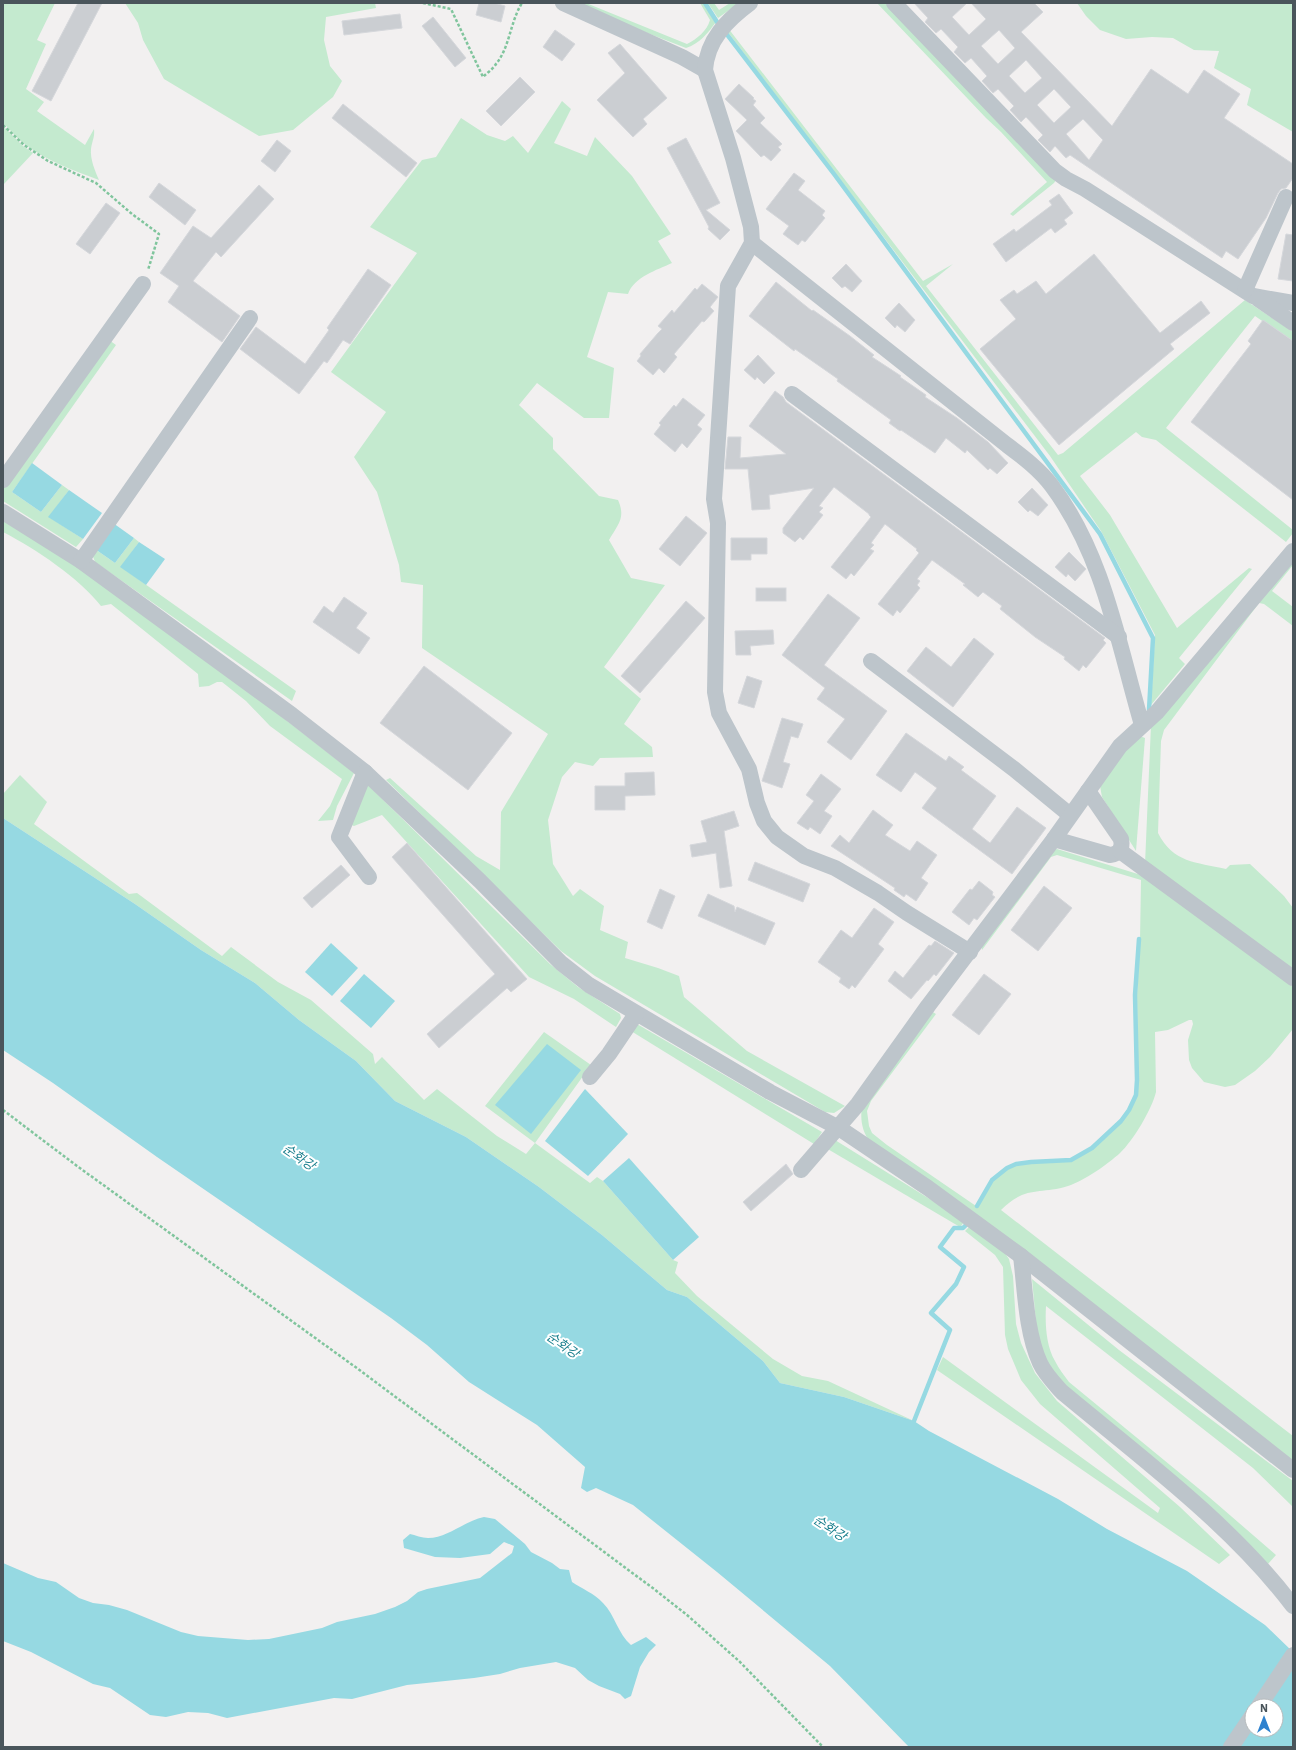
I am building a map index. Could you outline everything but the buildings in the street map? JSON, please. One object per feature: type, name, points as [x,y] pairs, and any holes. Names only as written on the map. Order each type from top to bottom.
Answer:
[{"type":"street","points":[[563,3],[682,57],[705,70]]},
{"type":"street","points":[[750,3],[721,28],[706,58],[705,70],[735,166],[751,227],[752,243],[728,286],[714,499],[718,523],[715,692],[720,714],[749,769],[757,803],[764,821],[777,837],[804,856],[835,868],[878,893],[906,913],[970,952]]},
{"type":"street","points":[[894,3],[1055,171],[1249,293],[1293,323]]},
{"type":"street","points":[[1249,293],[1286,197]]},
{"type":"street","points":[[752,243],[1031,464],[1051,485],[1068,510],[1091,555],[1119,637],[1142,725]]},
{"type":"street","points":[[3,480],[143,284]]},
{"type":"street","points":[[1249,293],[1293,303]]},
{"type":"street","points":[[81,561],[250,318]]},
{"type":"street","points":[[792,394],[1119,637]]},
{"type":"street","points":[[3,512],[81,561],[292,715],[365,772],[480,881],[561,963],[589,985],[770,1092],[839,1128],[928,1188],[1021,1256],[1293,1470]]},
{"type":"street","points":[[801,1170],[839,1128],[928,1006],[1054,839],[1120,746],[1157,712],[1293,551]]},
{"type":"street","points":[[871,661],[1014,769],[1070,815]]},
{"type":"street","points":[[365,772],[339,837],[369,877]]},
{"type":"street","points":[[1054,839],[1110,856],[1120,851],[1123,845],[1121,839],[1088,791]]},
{"type":"street","points":[[1120,851],[1293,978]]},
{"type":"street","points":[[590,1077],[609,1054],[636,1014]]},
{"type":"street","points":[[1021,1256],[1034,1346],[1040,1363],[1049,1377],[1062,1392],[1205,1514],[1276,1583],[1293,1606]]},
{"type":"street","points":[[1264,1698],[1293,1655]]},
{"type":"street","points":[[1232,1747],[1244,1728]]},
{"type":"path","points":[[422,3],[451,9],[483,78],[497,63],[507,43],[517,11],[522,3]]},
{"type":"path","points":[[3,125],[24,145],[48,161],[96,183],[132,214],[159,234],[143,284]]},
{"type":"path","points":[[3,1110],[76,1166],[354,1366],[654,1589],[687,1615],[738,1661],[823,1747]]},
{"type":"green space","points":[[3,3],[55,3],[37,40],[46,44],[26,89],[44,102],[37,111],[85,145],[94,129],[91,157],[99,180],[61,165],[34,151],[23,143],[3,123]]},
{"type":"green space","points":[[125,3],[375,3],[376,8],[326,17],[324,40],[330,66],[342,81],[333,97],[293,130],[259,136],[164,79],[143,40],[138,23]]},
{"type":"green space","points":[[577,3],[586,3],[687,44],[701,34],[709,24],[710,20],[700,3],[703,3],[716,22],[699,41],[686,48],[611,19]]},
{"type":"green space","points":[[708,3],[714,3],[719,10],[730,3],[739,3],[718,18]]},
{"type":"green space","points":[[754,3],[758,3],[728,28],[923,281],[953,264],[926,286],[1058,455],[1063,453],[1245,300],[1293,332],[1293,342],[1255,316],[1166,428],[1293,530],[1293,533],[1286,542],[1156,440],[1142,437],[1136,432],[1080,476],[1110,515],[1177,628],[1249,568],[1252,569],[1179,658],[1185,664],[1151,705],[1155,635],[1101,531],[1050,456],[724,27]]},
{"type":"green space","points":[[877,3],[888,3],[1056,180],[1013,216],[1010,214],[1047,182]]},
{"type":"green space","points":[[1077,3],[1293,3],[1293,132],[1247,105],[1251,89],[1214,68],[1219,51],[1194,50],[1173,38],[1152,37],[1126,39],[1100,30],[1086,16]]},
{"type":"green space","points":[[562,101],[571,109],[554,143],[587,156],[595,137],[632,176],[671,234],[658,241],[672,263],[653,271],[635,283],[628,294],[608,292],[587,357],[614,368],[609,418],[584,418],[537,383],[519,405],[553,438],[553,449],[599,496],[618,500],[621,512],[620,521],[609,540],[631,578],[665,585],[604,667],[641,699],[624,724],[652,747],[653,757],[600,758],[593,766],[575,762],[562,777],[548,820],[553,864],[573,896],[580,889],[604,906],[600,930],[628,942],[625,958],[679,976],[684,997],[747,1051],[845,1106],[834,1113],[825,1112],[595,976],[561,951],[386,780],[390,778],[476,856],[500,870],[501,812],[548,734],[422,648],[423,585],[401,582],[399,565],[377,492],[354,457],[386,412],[331,372],[417,253],[370,227],[422,160],[436,157],[461,118],[487,135],[505,141],[513,136],[528,153]]},
{"type":"green space","points":[[3,126],[23,146],[33,153],[3,185]]},
{"type":"green space","points":[[109,340],[116,345],[12,492],[41,512],[62,485],[69,490],[49,517],[83,539],[76,547],[3,501],[3,487]]},
{"type":"green space","points":[[3,518],[78,565],[264,703],[354,773],[337,806],[333,820],[318,821],[330,806],[342,779],[270,726],[246,701],[222,682],[199,687],[198,674],[111,604],[101,606],[92,595],[56,565],[3,532]]},
{"type":"green space","points":[[134,538],[139,542],[121,567],[296,691],[292,701],[95,562],[92,554],[95,549],[115,563]]},
{"type":"green space","points":[[1293,557],[1293,565],[1272,591],[1293,607],[1293,626],[1264,604],[1259,603],[1164,730],[1161,741],[1158,833],[1164,843],[1171,850],[1186,860],[1226,869],[1230,865],[1250,864],[1284,896],[1293,908],[1293,973],[1145,864],[1151,725]]},
{"type":"green space","points":[[1140,736],[1145,738],[1136,851],[1102,797],[1100,786],[1120,752]]},
{"type":"green space","points":[[20,775],[47,802],[34,824],[129,894],[137,893],[222,956],[231,947],[278,982],[311,1000],[373,1054],[375,1064],[382,1057],[424,1100],[437,1089],[497,1136],[526,1154],[535,1143],[590,1183],[597,1177],[603,1181],[673,1260],[678,1262],[675,1273],[697,1296],[773,1359],[802,1376],[828,1381],[914,1421],[844,1397],[780,1383],[763,1361],[687,1297],[667,1290],[602,1235],[539,1187],[466,1137],[395,1101],[356,1061],[299,1020],[255,983],[201,950],[135,904],[3,818],[3,794]]},
{"type":"green space","points":[[366,783],[550,964],[578,987],[620,1014],[621,1018],[616,1027],[574,999],[529,977],[382,815],[354,826],[349,824]]},
{"type":"green space","points":[[1057,849],[1141,875],[1293,987],[1293,1029],[1270,1057],[1255,1071],[1235,1085],[1225,1087],[1204,1082],[1192,1068],[1189,1060],[1188,1040],[1193,1024],[1192,1020],[1168,1030],[1155,1032],[1156,1092],[1146,1116],[1125,1148],[1096,1172],[1074,1184],[1058,1189],[1026,1194],[1010,1202],[1001,1210],[1293,1436],[1293,1461],[870,1143],[865,1134],[861,1116],[862,1105],[931,1011],[936,1014],[871,1101],[867,1111],[869,1126],[872,1133],[887,1145],[977,1208],[993,1181],[1007,1169],[1016,1165],[1032,1163],[1071,1161],[1092,1149],[1109,1135],[1130,1111],[1137,1095],[1138,1080],[1137,995],[1141,880],[1057,855],[1051,857],[982,950],[981,943],[1051,851]]},
{"type":"green space","points":[[637,1024],[822,1132],[814,1144],[631,1031]]},
{"type":"green space","points":[[544,1032],[591,1065],[535,1143],[485,1106]]},
{"type":"green space","points":[[835,1140],[965,1221],[960,1227],[826,1148]]},
{"type":"green space","points":[[971,1225],[1000,1246],[1009,1259],[1013,1276],[1016,1324],[1021,1343],[1035,1373],[1057,1401],[1180,1507],[1230,1555],[1219,1564],[937,1370],[943,1357],[1158,1513],[1160,1508],[1040,1404],[1021,1380],[1008,1349],[1005,1335],[1003,1267],[995,1255],[965,1231]]},
{"type":"green space","points":[[1032,1279],[1119,1350],[1293,1481],[1293,1509],[1292,1506],[1253,1468],[1046,1306],[1046,1327],[1050,1349],[1057,1364],[1069,1382],[1209,1497],[1276,1555],[1268,1564],[1245,1541],[1071,1394],[1048,1366],[1037,1333]]},
{"type":"water","points":[[32,463],[62,485],[41,512],[12,492]]},
{"type":"water","points":[[69,490],[102,513],[83,539],[48,517]]},
{"type":"water","points":[[113,523],[134,538],[115,563],[95,549]]},
{"type":"water","points":[[139,542],[165,559],[146,585],[120,567]]},
{"type":"water","name":"순화강","points":[[3,818],[135,904],[201,950],[255,983],[299,1020],[356,1061],[395,1101],[466,1137],[539,1187],[602,1235],[667,1290],[687,1297],[763,1361],[780,1383],[844,1397],[914,1421],[929,1431],[1058,1499],[1107,1529],[1187,1571],[1265,1625],[1293,1652],[1293,1747],[909,1747],[830,1666],[717,1572],[633,1505],[596,1488],[587,1492],[581,1488],[585,1467],[537,1425],[469,1382],[427,1345],[391,1318],[157,1157],[53,1083],[3,1050]]},
{"type":"water","points":[[331,943],[358,968],[332,996],[305,972]]},
{"type":"water","points":[[364,974],[395,1001],[371,1028],[340,1001]]},
{"type":"water","points":[[547,1044],[581,1070],[531,1134],[495,1105]]},
{"type":"water","points":[[585,1089],[628,1134],[588,1176],[545,1141]]},
{"type":"water","points":[[629,1158],[699,1237],[673,1260],[603,1181]]},
{"type":"water","points":[[484,1517],[495,1519],[525,1544],[531,1552],[560,1569],[569,1570],[572,1582],[592,1594],[603,1603],[631,1645],[646,1637],[656,1645],[649,1652],[640,1667],[631,1696],[625,1699],[620,1694],[588,1680],[575,1668],[556,1662],[520,1668],[500,1674],[407,1685],[352,1699],[334,1698],[227,1718],[208,1713],[188,1712],[166,1717],[150,1715],[110,1688],[93,1684],[31,1652],[3,1641],[3,1563],[38,1578],[56,1582],[79,1598],[93,1603],[109,1605],[127,1610],[181,1632],[198,1636],[248,1640],[269,1639],[322,1628],[337,1622],[375,1614],[407,1601],[418,1592],[480,1578],[512,1553],[514,1546],[504,1542],[490,1554],[460,1558],[435,1557],[404,1548],[403,1540],[410,1534],[428,1538],[435,1537]]},
{"type":"waterway","points":[[705,3],[717,22]]},
{"type":"waterway","points":[[725,32],[834,174],[1100,534],[1153,638],[1149,710]]},
{"type":"waterway","points":[[977,1206],[992,1180],[1007,1168],[1016,1164],[1031,1162],[1071,1160],[1092,1148],[1121,1121],[1129,1110],[1136,1095],[1137,1080],[1135,995],[1139,939]]},
{"type":"waterway","points":[[914,1421],[950,1330],[931,1313],[956,1284],[964,1267],[940,1247],[954,1228],[963,1228],[968,1223]]}]
